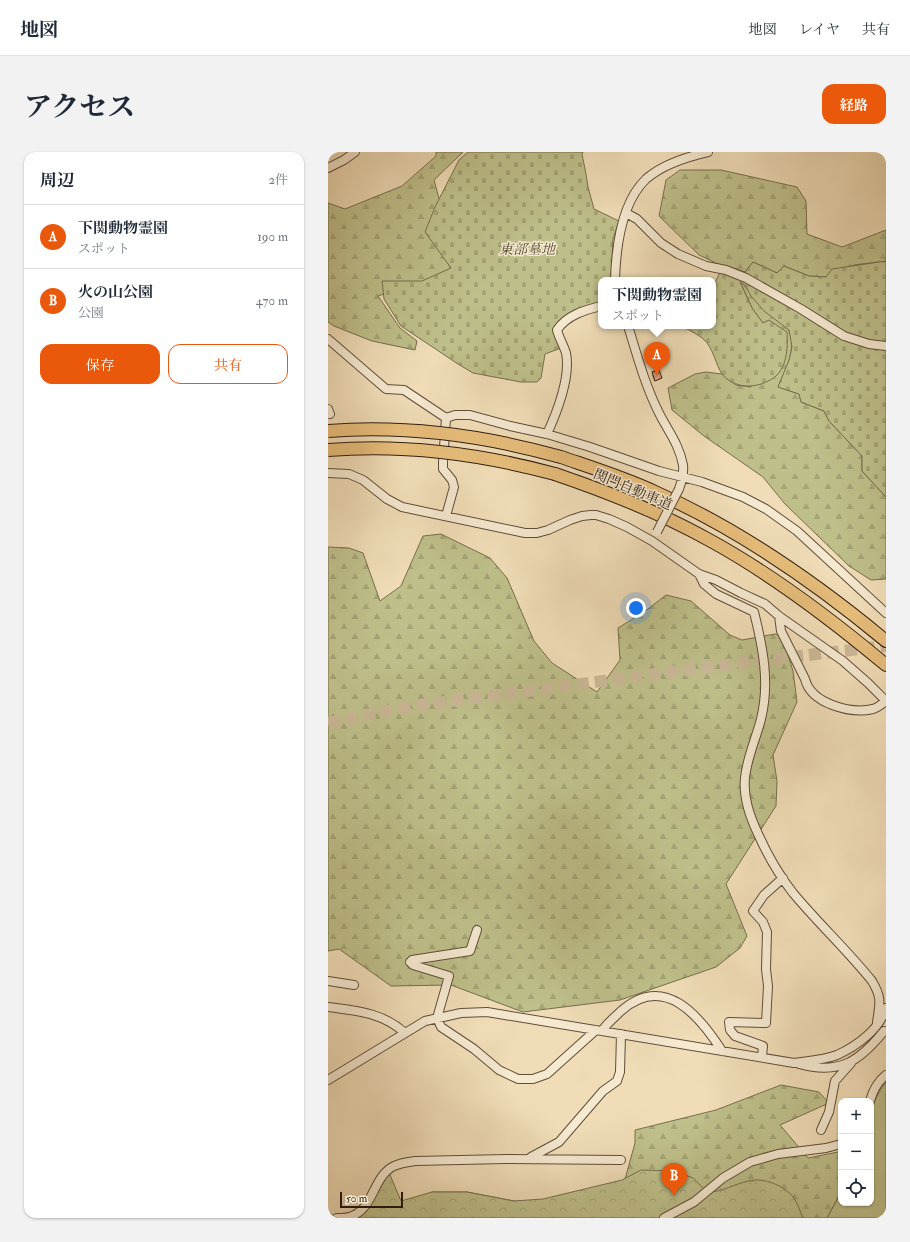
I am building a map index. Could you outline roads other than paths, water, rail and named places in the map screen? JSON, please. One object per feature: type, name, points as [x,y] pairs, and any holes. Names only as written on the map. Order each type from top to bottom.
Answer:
[{"type":"highway","name":"関門自動車道","points":[[328,431],[420,431],[463,436],[499,442],[561,457],[613,474],[655,492],[718,524],[763,551],[841,605],[886,641]]},
{"type":"highway","name":"関門自動車道","points":[[328,450],[380,448],[461,454],[495,459],[555,474],[603,491],[646,509],[711,541],[752,566],[818,611],[886,665]]},
{"type":"street","points":[[328,168],[344,160],[355,152]]},
{"type":"street","points":[[616,277],[617,245],[626,213],[638,188],[645,180],[664,167],[680,160],[708,152]]},
{"type":"street","points":[[626,213],[637,219],[666,247],[683,256],[706,266],[726,270],[746,278],[801,309],[844,336],[869,344],[886,346]]},
{"type":"street","points":[[547,434],[562,397],[564,381],[566,352],[557,330],[563,323],[574,316],[598,307]]},
{"type":"street","points":[[629,329],[645,381],[659,413],[678,448],[683,467],[684,477],[679,489],[652,541]]},
{"type":"street","points":[[328,339],[386,389],[404,390],[446,418]]},
{"type":"street","points":[[446,418],[455,415],[470,415],[547,434],[590,446],[659,471],[728,490],[766,509],[787,523],[812,544],[847,579],[886,613]]},
{"type":"street","points":[[446,418],[443,469],[454,483],[446,516]]},
{"type":"street","points":[[328,473],[349,474],[363,480],[387,499],[402,507],[504,530],[536,533],[548,530],[582,516],[596,515],[615,522],[652,541],[699,574],[716,580],[766,604],[779,616],[843,661],[886,701],[874,709],[843,710],[814,694],[806,684],[781,631],[779,616]]},
{"type":"street","points":[[699,574],[704,584],[716,594],[754,612],[762,643],[765,694],[761,720],[746,767],[744,790],[749,812],[755,828],[767,854],[793,893],[872,981],[878,991],[880,1000],[877,1025]]},
{"type":"street","points":[[762,1057],[763,1046],[735,1036],[730,1030],[729,1022],[766,1023],[768,986],[766,969],[767,932],[763,922],[753,911],[764,895],[783,878]]},
{"type":"street","points":[[477,930],[470,951],[412,960],[410,962],[413,965],[449,976],[437,1018],[441,1027],[474,1049],[507,1075],[524,1080],[533,1079],[547,1074],[634,1001],[648,996],[662,996],[680,1003],[709,1031],[722,1051]]},
{"type":"street","points":[[328,981],[354,985]]},
{"type":"street","points":[[328,1007],[355,1010],[376,1016],[397,1026],[404,1033]]},
{"type":"street","points":[[794,1063],[812,1061],[837,1055],[857,1043],[877,1025],[886,1008]]},
{"type":"street","points":[[328,1080],[404,1033],[425,1022],[461,1013],[487,1012],[762,1057],[818,1069],[827,1069],[854,1061]]},
{"type":"street","points":[[821,1130],[829,1112],[835,1081],[885,1032],[877,1025]]},
{"type":"street","points":[[528,1158],[559,1142],[603,1091],[618,1081],[620,1072],[621,1034]]},
{"type":"street","points":[[871,1098],[876,1086],[886,1075]]},
{"type":"street","points":[[664,1218],[694,1202],[723,1178],[750,1162],[778,1154],[826,1148],[838,1145]]},
{"type":"street","points":[[337,1218],[352,1216],[360,1212],[366,1205],[381,1178],[388,1170],[398,1165],[415,1161],[528,1158],[621,1160]]},
{"type":"tunnel","points":[[328,723],[413,706],[740,663],[886,646]]},
{"type":"place","name":"下関動物霊園","points":[[657,375]]},
{"type":"place","name":"火の山公園","points":[[674,1196]]},
{"type":"park label","name":"東部墓地","points":[[527,249]]}]
